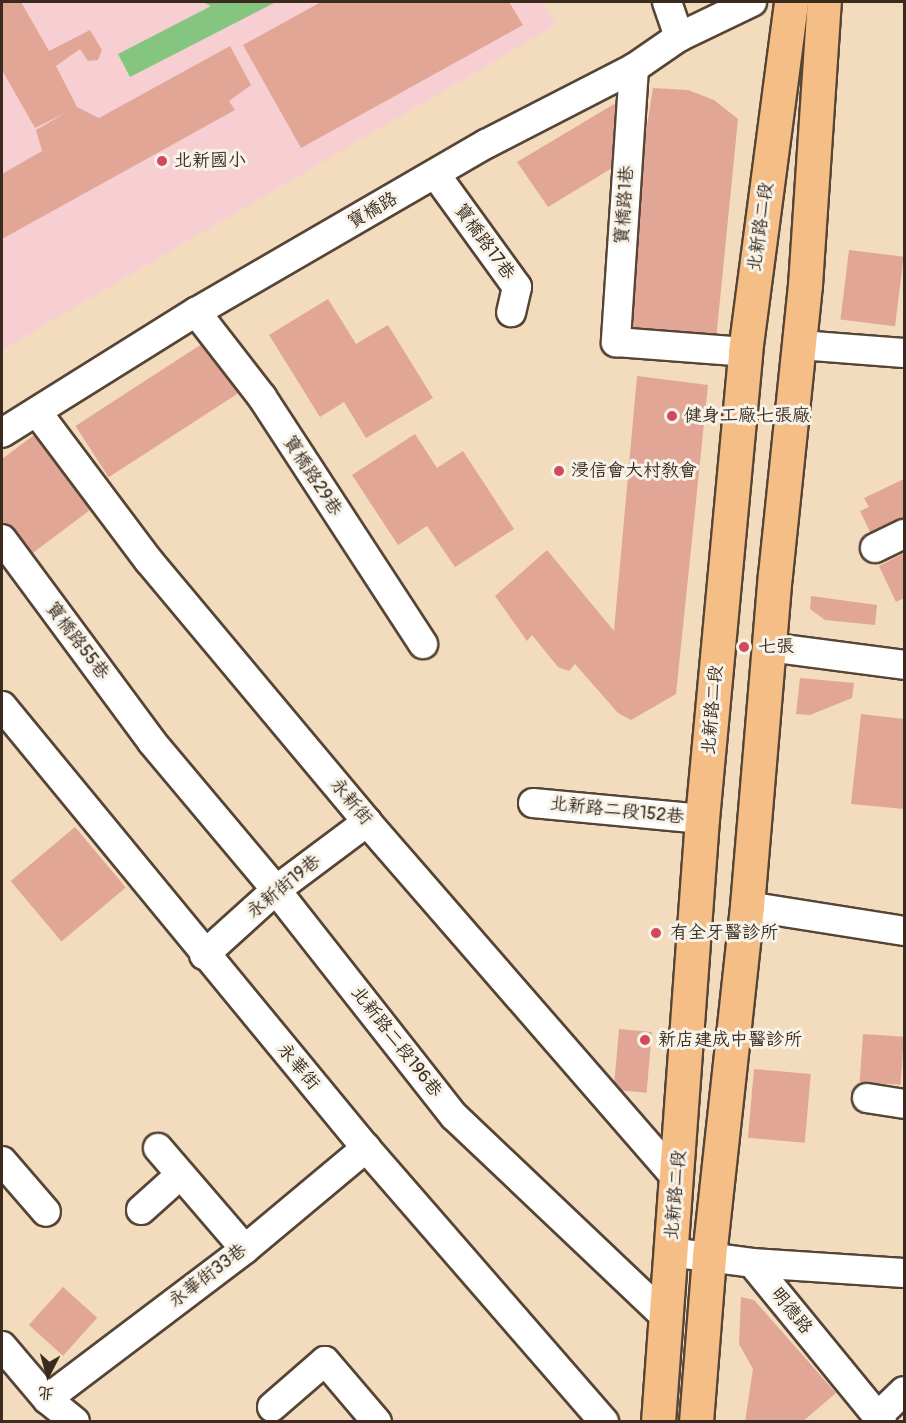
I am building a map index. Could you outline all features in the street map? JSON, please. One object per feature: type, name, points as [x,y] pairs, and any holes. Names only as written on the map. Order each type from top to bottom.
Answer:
[{"type":"main road","name":"北新路二段","points":[[658,1422],[670,1252],[678,1180],[702,819],[745,352],[791,2]]},
{"type":"main road","points":[[696,1422],[709,1256],[747,906],[768,647],[800,345],[824,2]]},
{"type":"street","points":[[667,2],[679,37]]},
{"type":"street","name":"寶橋路","points":[[2,433],[196,312],[486,144],[634,68],[679,37],[752,2]]},
{"type":"street","name":"寶橋路1巷","points":[[634,68],[616,342],[745,352]]},
{"type":"street","name":"寶橋路17巷","points":[[436,175],[517,287],[511,312]]},
{"type":"street","name":"寶橋路29巷","points":[[196,312],[262,397],[423,644]]},
{"type":"street","points":[[800,345],[904,353]]},
{"type":"street","name":"永新街","points":[[37,412],[149,561],[367,822],[678,1180]]},
{"type":"street","points":[[875,548],[904,534]]},
{"type":"street","name":"寶橋路55巷","points":[[2,540],[152,742]]},
{"type":"street","points":[[768,647],[904,664]]},
{"type":"street","name":"永華街","points":[[2,706],[204,956],[366,1148],[604,1422]]},
{"type":"street","name":"北新路二段196巷","points":[[152,742],[276,890],[454,1116],[666,1317]]},
{"type":"street","name":"北新路二段152巷","points":[[533,802],[702,819]]},
{"type":"street","name":"永新街19巷","points":[[204,956],[276,890],[367,822]]},
{"type":"street","points":[[747,906],[904,931]]},
{"type":"street","points":[[867,1098],[904,1104]]},
{"type":"street","points":[[158,1148],[245,1248]]},
{"type":"street","name":"永華街33巷","points":[[47,1399],[245,1248],[366,1148]]},
{"type":"street","points":[[2,1161],[46,1212]]},
{"type":"street","points":[[141,1210],[180,1175]]},
{"type":"street","points":[[670,1252],[752,1263],[904,1273]]},
{"type":"street","name":"明德路","points":[[752,1263],[880,1419]]},
{"type":"street","points":[[2,1346],[47,1399],[75,1422]]},
{"type":"street","points":[[272,1407],[325,1361],[377,1422]]},
{"type":"street","points":[[880,1419],[904,1391]]},
{"type":"shaded area","name":"北新國小","points":[[2,2],[543,2],[556,25],[2,350]]},
{"type":"green space","points":[[202,2],[276,2],[130,77],[118,54],[211,6]]},
{"type":"building","points":[[2,2],[21,2],[49,51],[90,30],[102,50],[98,60],[88,61],[80,49],[56,66],[77,107],[99,118],[230,46],[251,85],[229,101],[235,110],[2,239],[2,174],[42,151],[36,130],[67,112],[35,128],[2,70]]},
{"type":"building","points":[[321,2],[509,2],[523,25],[301,148],[243,45]]},
{"type":"building","points":[[653,88],[688,90],[714,100],[738,119],[716,340],[627,332],[642,158]]},
{"type":"building","points":[[614,104],[625,119],[617,165],[548,207],[517,162]]},
{"type":"building","points":[[849,250],[904,257],[895,326],[840,319]]},
{"type":"building","points":[[328,299],[356,344],[388,325],[433,398],[366,438],[344,402],[320,417],[269,335]]},
{"type":"building","points":[[208,340],[241,391],[109,477],[75,426]]},
{"type":"building","points":[[637,376],[708,385],[676,694],[631,720],[618,713],[575,664],[569,671],[558,667],[532,635],[527,641],[495,596],[547,550],[614,631]]},
{"type":"building","points":[[415,434],[437,468],[463,451],[514,529],[455,567],[427,526],[398,545],[352,475]]},
{"type":"building","points":[[34,435],[90,510],[22,561],[2,534],[2,459]]},
{"type":"building","points":[[904,479],[904,526],[874,540],[860,511],[869,507],[864,498]]},
{"type":"building","points":[[904,553],[904,598],[896,602],[879,566]]},
{"type":"building","points":[[811,596],[877,605],[875,625],[825,620],[810,609]]},
{"type":"building","points":[[800,678],[854,683],[852,698],[810,715],[796,714]]},
{"type":"building","points":[[861,714],[904,719],[904,809],[851,804]]},
{"type":"building","points":[[75,827],[126,888],[61,942],[11,881]]},
{"type":"building","points":[[619,1029],[652,1032],[647,1093],[614,1090]]},
{"type":"building","points":[[863,1034],[904,1037],[901,1085],[860,1082]]},
{"type":"building","points":[[754,1069],[811,1074],[805,1143],[748,1138]]},
{"type":"building","points":[[63,1287],[97,1318],[63,1356],[29,1325]]},
{"type":"building","points":[[741,1297],[754,1300],[836,1393],[802,1422],[745,1422],[753,1369],[739,1344]]},
{"type":"place","name":"北新國小","points":[[162,161]]},
{"type":"place","name":"健身工廠七張廠","points":[[672,416]]},
{"type":"place","name":"浸信會大村教會","points":[[559,471]]},
{"type":"place","name":"七張","points":[[744,647]]},
{"type":"place","name":"有全牙醫診所","points":[[656,933]]},
{"type":"place","name":"新店建成中醫診所","points":[[645,1040]]}]
